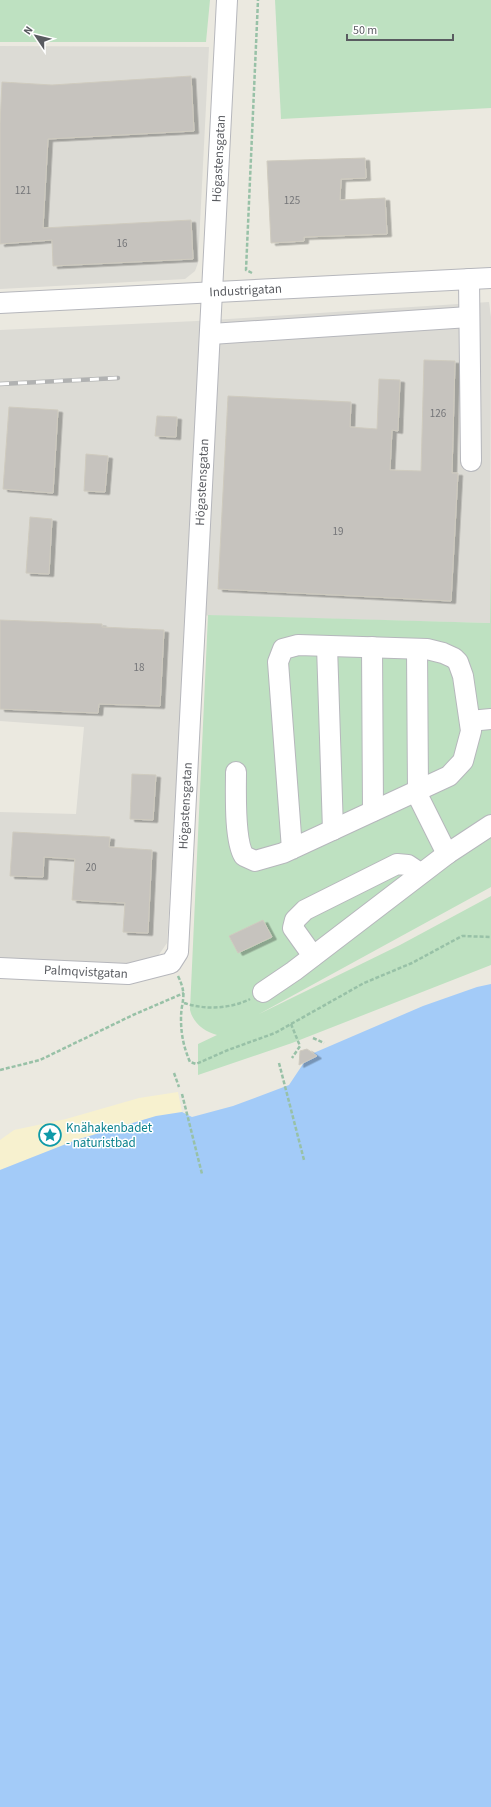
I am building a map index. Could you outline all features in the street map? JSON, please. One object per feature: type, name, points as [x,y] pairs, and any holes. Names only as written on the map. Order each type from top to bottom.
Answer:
[{"type":"street","name":"Högastensgatan","points":[[171,963],[178,952],[180,935],[227,0]]},
{"type":"street","name":"Industrigatan","points":[[0,304],[491,278]]},
{"type":"street","points":[[469,279],[471,461]]},
{"type":"street","points":[[211,334],[469,317]]},
{"type":"street","points":[[236,772],[240,846],[244,856],[255,861],[292,849],[449,776],[459,766],[466,754],[471,731],[463,676],[458,662],[449,655],[443,653],[417,649],[291,646],[283,649],[279,658],[292,849]]},
{"type":"street","points":[[327,646],[332,830]]},
{"type":"street","points":[[372,647],[373,811]]},
{"type":"street","points":[[417,649],[417,791],[447,854]]},
{"type":"street","points":[[470,720],[491,719]]},
{"type":"street","points":[[263,992],[420,873],[491,825]]},
{"type":"street","points":[[312,956],[293,928],[295,920],[305,910],[397,864],[408,865],[420,873]]},
{"type":"street","name":"Palmqvistgatan","points":[[0,968],[128,974],[171,963]]},
{"type":"path","points":[[258,0],[246,270],[258,276]]},
{"type":"path","points":[[171,963],[184,988],[184,1003],[181,1018],[183,1045],[190,1062],[196,1064],[228,1050],[275,1033],[364,983],[412,963],[462,936],[491,937]]},
{"type":"path","points":[[184,1003],[209,1008],[230,1006],[246,1001],[263,992]]},
{"type":"path","points":[[0,1070],[40,1060],[126,1018],[184,993]]},
{"type":"path","points":[[292,1024],[300,1046],[292,1058]]},
{"type":"path","points":[[313,1038],[324,1043]]},
{"type":"path","points":[[279,1063],[304,1160]]},
{"type":"path","points":[[174,1073],[179,1087]]},
{"type":"path","points":[[182,1094],[202,1174]]},
{"type":"shaded area","points":[[0,46],[209,47],[198,263],[195,271],[185,279],[0,289]]},
{"type":"shaded area","points":[[489,302],[491,317],[490,623],[186,615],[167,943],[158,956],[146,964],[123,968],[0,960],[0,812],[76,814],[84,727],[0,721],[0,330],[197,321]]},
{"type":"green space","points":[[0,0],[210,0],[206,42],[0,42]]},
{"type":"green space","points":[[275,0],[491,0],[491,108],[281,119]]},
{"type":"green space","points":[[491,517],[491,887],[259,1014],[400,945],[491,896],[491,965],[292,1043],[198,1075],[198,1044],[217,1035],[208,1032],[200,1026],[194,1019],[190,1010],[208,615],[490,623]]},
{"type":"sand","name":"Knähakenbadet - naturistbad","points":[[178,1092],[182,1112],[135,1122],[90,1136],[0,1170],[0,1140],[14,1130],[66,1119],[139,1098]]},
{"type":"water","points":[[491,984],[491,1807],[0,1807],[0,1170],[76,1140],[156,1116],[182,1112],[192,1117],[233,1106],[289,1085],[309,1055],[423,1006],[477,987]]},
{"type":"building","points":[[191,76],[194,131],[48,139],[43,228],[191,220],[193,259],[53,266],[52,240],[0,244],[0,124],[2,82],[52,85]]},
{"type":"building","points":[[365,158],[366,178],[341,179],[340,200],[385,198],[387,234],[304,237],[304,241],[271,243],[267,161]]},
{"type":"building","points":[[424,360],[455,361],[452,473],[458,473],[451,601],[218,589],[228,396],[351,402],[350,427],[377,429],[379,379],[400,380],[398,431],[392,430],[390,470],[421,471]]},
{"type":"building","points":[[9,407],[58,410],[53,493],[3,489]]},
{"type":"building","points":[[157,416],[177,417],[176,437],[155,436]]},
{"type":"building","points":[[86,454],[108,456],[105,492],[84,491]]},
{"type":"building","points":[[30,517],[52,519],[49,574],[26,573]]},
{"type":"building","points":[[0,620],[102,624],[102,627],[164,630],[160,706],[99,704],[98,713],[0,709]]},
{"type":"building","points":[[132,774],[156,775],[153,820],[130,819]]},
{"type":"building","points":[[13,832],[110,837],[109,847],[152,850],[148,933],[123,932],[125,903],[72,900],[75,859],[44,857],[43,877],[10,876]]},
{"type":"building","points":[[263,920],[272,937],[238,953],[229,936]]},
{"type":"building","points":[[307,1049],[317,1056],[299,1065],[300,1051]]},
{"type":"railway","points":[[0,384],[118,378]]},
{"type":"place","name":"Knähakenbadet - naturistbad","points":[[50,1135]]}]
